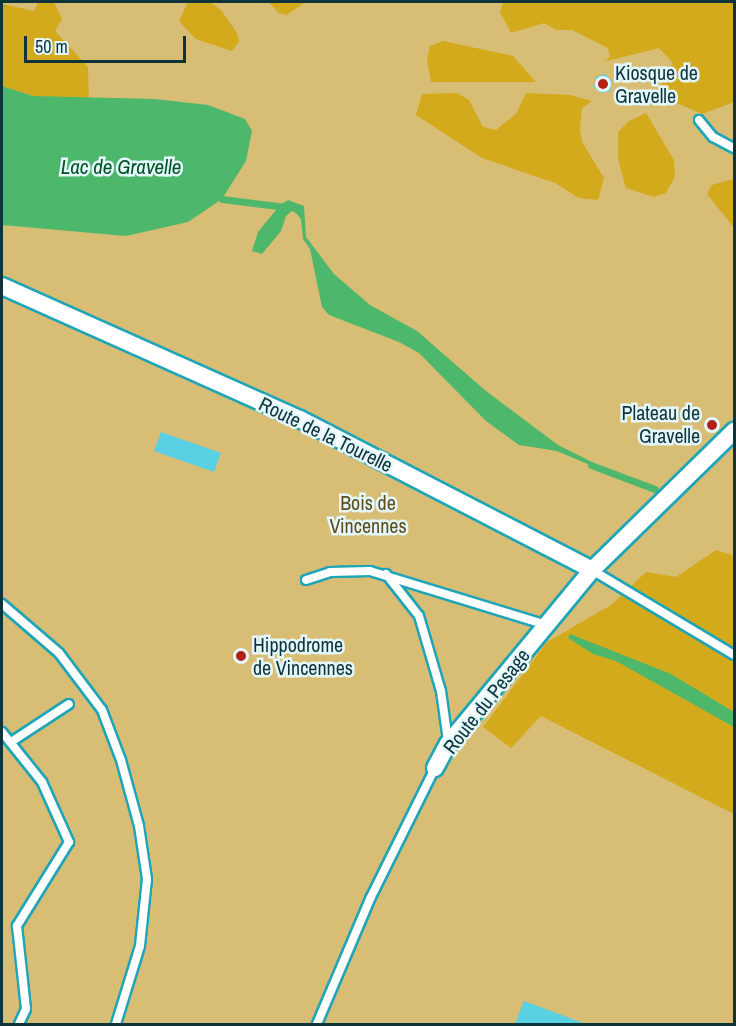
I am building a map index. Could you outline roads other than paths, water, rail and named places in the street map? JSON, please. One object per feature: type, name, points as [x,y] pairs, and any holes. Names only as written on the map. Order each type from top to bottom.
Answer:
[{"type":"street","name":"Route de la Tourelle","points":[[2,286],[300,419],[592,570]]},
{"type":"street","name":"Route du Pesage","points":[[435,768],[448,744],[592,570],[735,431]]},
{"type":"lane","points":[[699,120],[713,137],[735,148]]},
{"type":"lane","points":[[306,580],[356,569],[385,574],[547,625]]},
{"type":"lane","name":"Route de la Tourelle","points":[[592,570],[735,655]]},
{"type":"lane","points":[[385,574],[419,616],[441,692],[448,744]]},
{"type":"lane","points":[[2,604],[59,653],[102,710],[130,793],[147,879],[140,946],[116,1024]]},
{"type":"lane","points":[[11,742],[69,704]]},
{"type":"lane","points":[[2,732],[42,782],[69,842],[17,926],[26,1009],[19,1024]]},
{"type":"lane","name":"Route du Pesage","points":[[317,1024],[370,899],[435,768]]},
{"type":"water","name":"Lac de Gravelle","points":[[2,86],[33,96],[155,99],[208,105],[245,119],[252,131],[246,161],[222,199],[188,222],[126,236],[2,225]]},
{"type":"water","points":[[288,200],[304,206],[306,237],[334,274],[370,305],[417,331],[486,391],[558,445],[598,465],[597,468],[557,451],[519,445],[486,421],[419,353],[399,342],[329,315],[322,307],[310,249],[303,239],[301,219],[297,214],[292,211],[286,216],[281,231],[262,254],[252,251],[258,232],[280,205]]},
{"type":"water","points":[[570,634],[671,674],[734,712],[734,727],[616,661],[593,654],[568,638]]},
{"type":"waterway","points":[[222,199],[285,207]]},
{"type":"waterway","points":[[591,465],[655,489]]},
{"type":"place","name":"Kiosque de Gravelle","points":[[603,84]]},
{"type":"place","name":"Plateau de Gravelle","points":[[712,425]]},
{"type":"place","name":"Hippodrome de Vincennes","points":[[241,656]]},
{"type":"park label","name":"Bois de Vincennes","points":[[368,514]]}]
